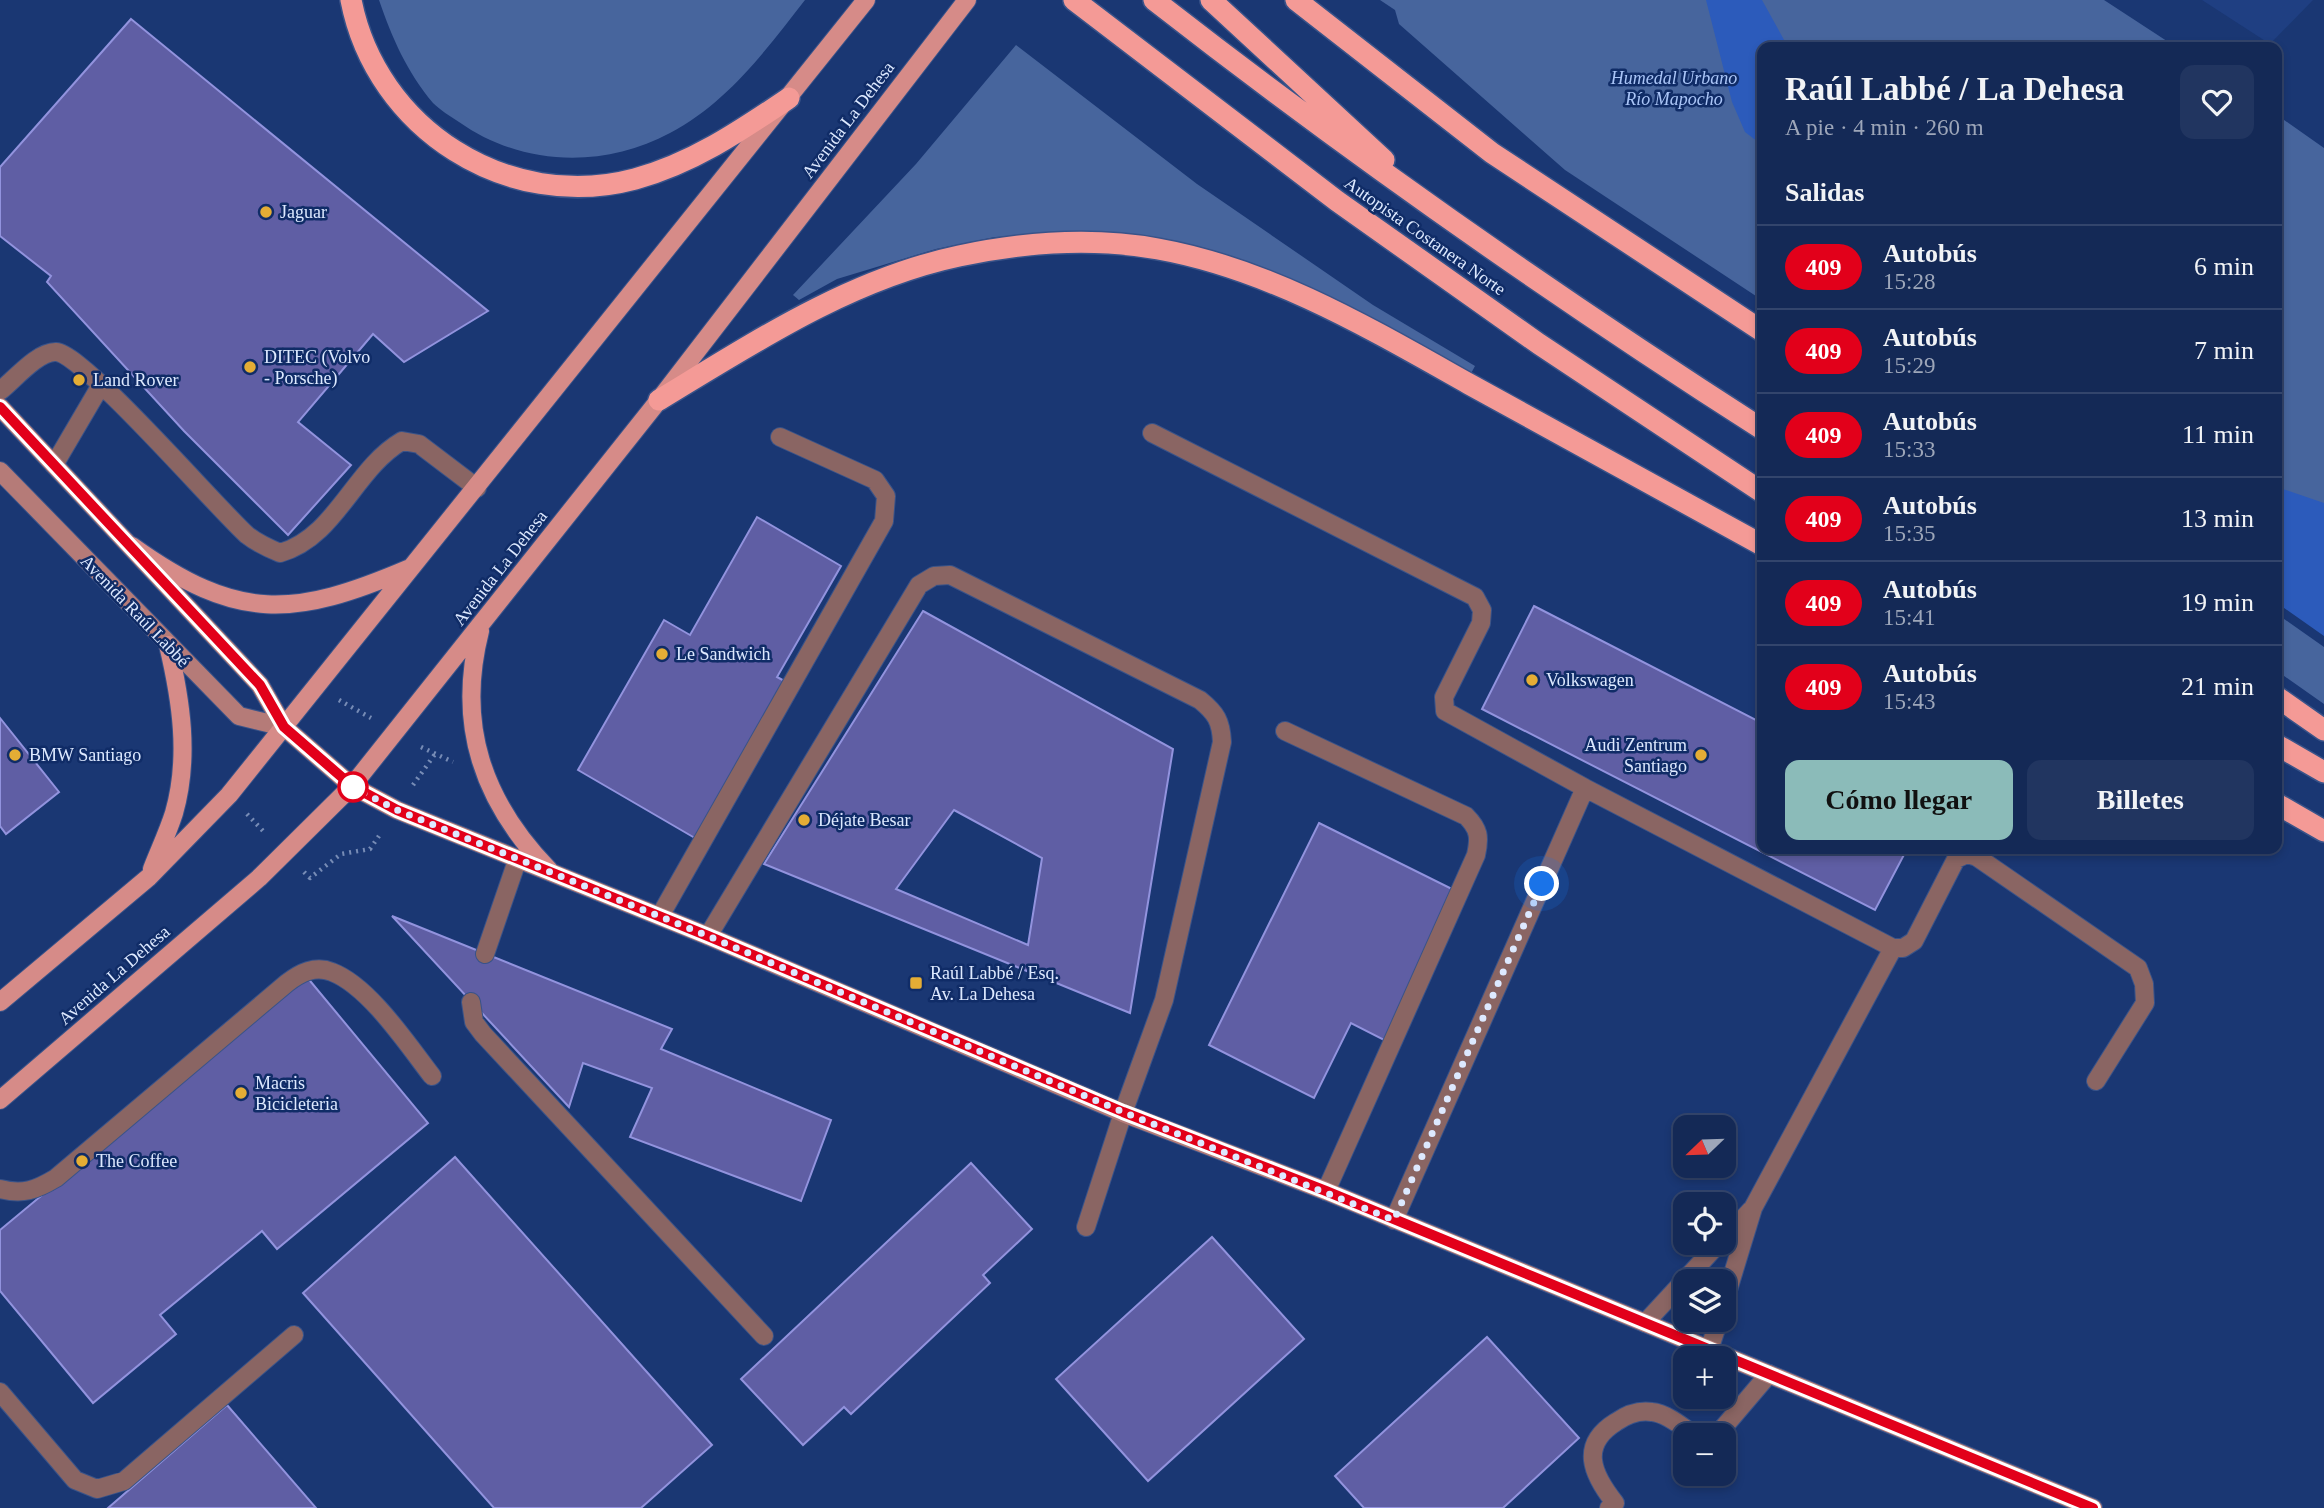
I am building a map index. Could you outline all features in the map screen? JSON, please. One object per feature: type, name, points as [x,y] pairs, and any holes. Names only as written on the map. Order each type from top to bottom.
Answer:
[{"type":"highway","points":[[351,0],[372,63],[410,115],[433,138],[470,161],[512,178],[538,184],[584,187],[663,170],[713,148],[789,97]]},
{"type":"highway","name":"Autopista Costanera Norte","points":[[1074,0],[1337,201],[1539,344],[1757,489]]},
{"type":"highway","name":"Autopista Costanera Norte","points":[[1154,0],[1426,205],[1615,335],[1757,426]]},
{"type":"highway","points":[[1211,0],[1359,134],[1426,205]]},
{"type":"highway","points":[[1296,0],[1411,92],[1572,208],[1757,328]]},
{"type":"highway","points":[[659,400],[818,307],[904,272],[957,256],[1039,244],[1112,243],[1158,249],[1247,274],[1344,315],[1757,542]]},
{"type":"highway","points":[[2282,701],[2324,730]]},
{"type":"highway","points":[[2282,748],[2324,772]]},
{"type":"highway","points":[[2282,807],[2324,831]]},
{"type":"main road","name":"Avenida La Dehesa","points":[[0,1100],[259,878],[352,786],[659,400],[967,0]]},
{"type":"main road","points":[[0,1002],[149,877],[229,795],[864,1]]},
{"type":"main road","name":"Avenida Raúl Labbé","points":[[0,407],[260,685],[284,727],[352,786],[397,810],[660,916],[1123,1112],[1326,1191],[1700,1346]]},
{"type":"main road","name":"Avenida Raúl Labbé","points":[[0,471],[239,716],[284,727]]},
{"type":"main road","points":[[132,546],[197,587],[244,603],[275,606],[338,597],[413,567]]},
{"type":"main road","points":[[482,624],[471,685],[477,747],[487,781],[503,814],[523,844],[549,870]]},
{"type":"main road","points":[[149,877],[174,812],[183,742],[180,693],[168,645]]},
{"type":"main road","name":"Avenida Raúl Labbé","points":[[1736,1361],[2093,1508]]},
{"type":"lane","points":[[0,391],[44,355],[54,351],[64,354],[101,385],[248,536],[280,553],[296,548],[312,538],[378,463],[402,441],[419,444],[477,488]]},
{"type":"lane","points":[[54,465],[101,385]]},
{"type":"lane","points":[[1152,433],[1475,597],[1482,610],[1481,623],[1444,697],[1445,711],[1585,788],[1893,948],[1903,948],[1914,941],[1956,859],[1966,854],[1976,857],[2138,968],[2144,984],[2145,1003],[2096,1081]]},
{"type":"lane","points":[[660,916],[884,521],[886,496],[875,480],[780,438]]},
{"type":"lane","points":[[708,936],[919,585],[934,576],[950,575],[1200,700],[1214,711],[1221,723],[1222,742],[1164,1000],[1123,1112],[1086,1227]]},
{"type":"lane","points":[[1285,731],[1466,816],[1477,828],[1479,841],[1476,855],[1326,1191]]},
{"type":"lane","points":[[1394,1220],[1585,788]]},
{"type":"lane","points":[[485,954],[518,858]]},
{"type":"lane","points":[[1734,1269],[1753,1208],[1893,948]]},
{"type":"lane","points":[[0,1189],[15,1193],[36,1190],[56,1178],[300,973],[313,970],[331,971],[350,984],[376,1007],[432,1076]]},
{"type":"lane","points":[[471,1002],[474,1022],[483,1034],[764,1336]]},
{"type":"lane","points":[[1736,1226],[1753,1208]]},
{"type":"lane","points":[[1645,1323],[1709,1255]]},
{"type":"lane","points":[[0,1392],[75,1480],[97,1489],[124,1482],[294,1335]]},
{"type":"lane","points":[[1727,1423],[1769,1374]]},
{"type":"lane","points":[[1609,1508],[1615,1503],[1598,1481],[1592,1457],[1600,1432],[1627,1415],[1653,1411],[1674,1423]]},
{"type":"shaded area","points":[[1706,0],[1762,0],[1785,42],[1757,42],[1757,141],[1745,132],[1732,102]]},
{"type":"shaded area","points":[[2202,0],[2313,0],[2272,42],[2267,42]]},
{"type":"shaded area","points":[[2282,489],[2324,503],[2324,636],[2282,607]]},
{"type":"green space","points":[[379,0],[805,0],[744,74],[710,107],[691,121],[644,145],[617,153],[563,157],[535,154],[483,137],[436,106],[408,67]]},
{"type":"green space","name":"Humedal Urbano Río Mapocho","points":[[1380,0],[2104,0],[2168,42],[1757,42],[1757,297],[1565,170],[1399,24],[1395,10]]},
{"type":"green space","points":[[1016,45],[1197,184],[1373,305],[1475,366],[1468,379],[1271,277],[1057,235],[995,237],[936,249],[837,279],[799,300],[793,295],[916,164]]},
{"type":"green space","points":[[2282,119],[2324,148],[2324,621],[2282,592]]},
{"type":"green space","points":[[2282,618],[2324,647],[2324,704],[2282,675]]},
{"type":"building","points":[[131,19],[488,311],[404,362],[373,334],[298,422],[351,465],[288,535],[184,431],[47,282],[51,276],[0,236],[0,167]]},
{"type":"building","points":[[757,517],[841,566],[777,677],[790,684],[700,841],[578,770],[664,620],[690,635]]},
{"type":"building","points":[[1534,606],[1757,720],[1757,850],[1482,709]]},
{"type":"building","points":[[923,611],[1173,749],[1130,1013],[764,864]],"holes":[[[954,810],[1042,858],[1028,945],[896,889]]]},
{"type":"building","name":"BMW Santiago","points":[[0,718],[59,792],[6,834],[0,826]]},
{"type":"building","points":[[1319,823],[1458,892],[1384,1040],[1351,1023],[1314,1098],[1209,1045]]},
{"type":"building","points":[[1766,854],[1904,854],[1875,910]]},
{"type":"building","points":[[392,916],[672,1029],[661,1049],[831,1120],[801,1201],[630,1137],[652,1088],[583,1063],[569,1107]]},
{"type":"building","points":[[306,976],[428,1123],[277,1249],[262,1231],[160,1315],[176,1334],[93,1403],[0,1291],[0,1230]]},
{"type":"building","points":[[455,1157],[712,1445],[641,1508],[494,1508],[303,1293]]},
{"type":"building","points":[[971,1163],[1032,1229],[983,1275],[990,1283],[851,1414],[844,1407],[803,1445],[741,1379]]},
{"type":"building","points":[[1212,1237],[1304,1339],[1148,1481],[1056,1379]]},
{"type":"building","points":[[1487,1337],[1579,1438],[1503,1508],[1364,1508],[1335,1476]]},
{"type":"building","points":[[227,1405],[316,1508],[108,1508]]},
{"type":"bus line","name":"409","points":[[0,407],[260,685],[284,727],[352,786],[397,810],[708,936],[1123,1112],[1326,1191],[2093,1508]]},
{"type":"place","name":"Jaguar","points":[[266,212]]},
{"type":"place","name":"DITEC (Volvo - Porsche)","points":[[250,367]]},
{"type":"place","name":"Land Rover","points":[[79,380]]},
{"type":"place","name":"Le Sandwich","points":[[662,654]]},
{"type":"place","name":"Volkswagen","points":[[1532,680]]},
{"type":"place","name":"BMW Santiago","points":[[15,755]]},
{"type":"place","name":"Audi Zentrum Santiago","points":[[1701,755]]},
{"type":"place","name":"Déjate Besar","points":[[804,820]]},
{"type":"place","name":"Raúl Labbé / Esq. Av. La Dehesa","points":[[916,983]]},
{"type":"place","name":"Macris Bicicleteria","points":[[241,1093]]},
{"type":"place","name":"The Coffee","points":[[82,1161]]},
{"type":"route","points":[[353,787],[397,810],[708,936],[1123,1112],[1394,1220],[1542,884]]}]
